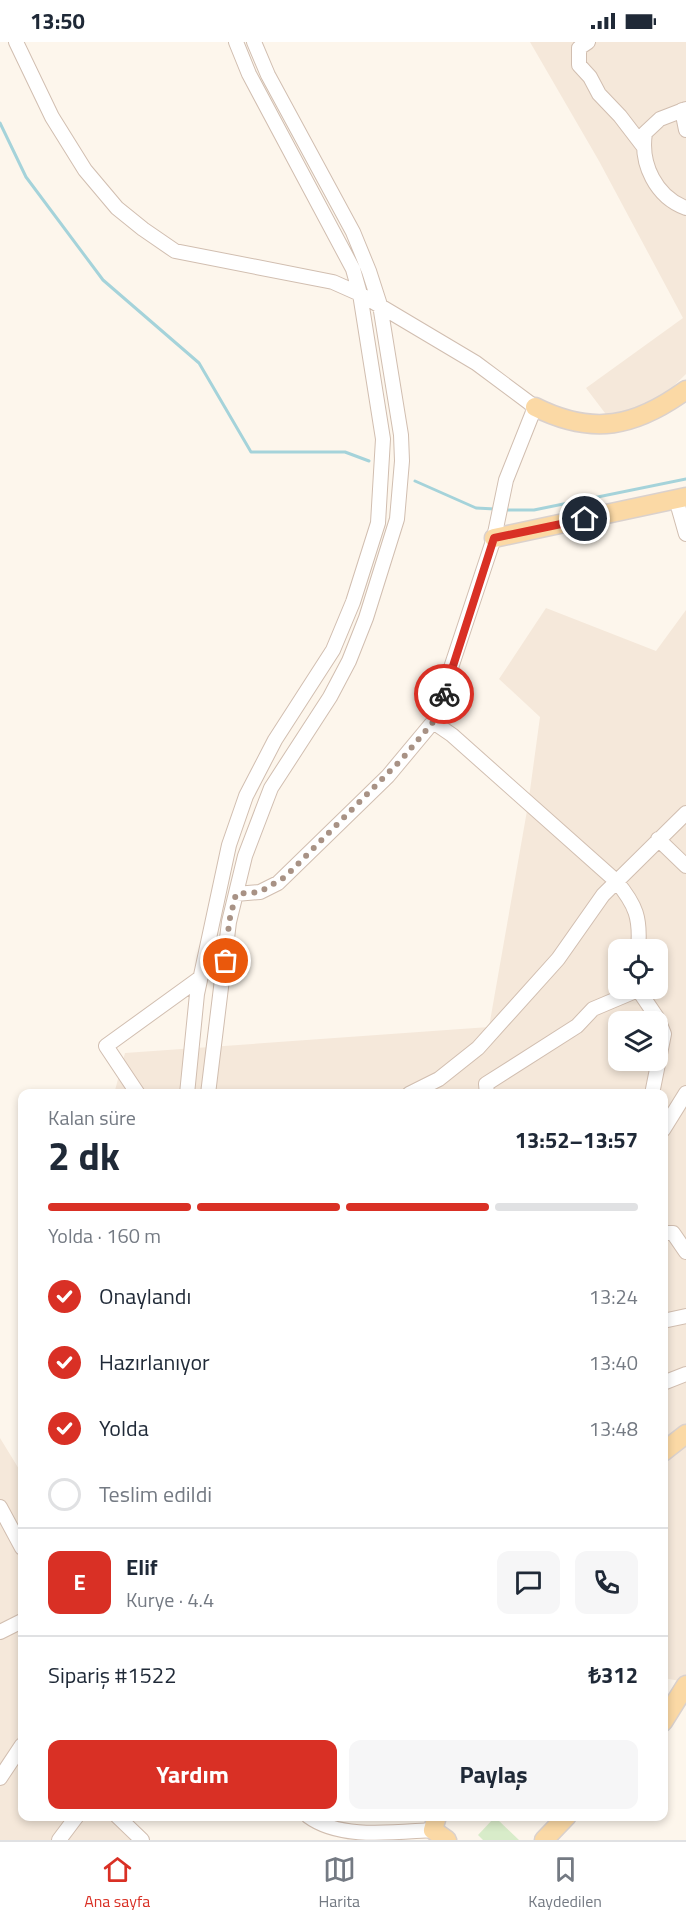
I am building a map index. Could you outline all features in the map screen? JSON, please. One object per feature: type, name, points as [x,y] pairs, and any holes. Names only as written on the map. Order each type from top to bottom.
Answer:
[{"type":"main road","points":[[535,407],[560,420],[615,425],[657,410],[686,390]]},
{"type":"main road","points":[[496,530],[681,498]]},
{"type":"main road","points":[[668,1448],[686,1434]]},
{"type":"main road","points":[[668,1714],[686,1685]]},
{"type":"main road","points":[[544,1840],[562,1821]]},
{"type":"street","points":[[16,42],[52,117],[85,170],[117,208],[143,229],[175,250],[333,282],[360,294],[476,363],[535,407],[506,480],[496,530],[433,722],[388,776],[278,883],[260,892],[236,894]]},
{"type":"street","points":[[188,1089],[200,978],[229,845],[246,796],[275,741],[333,650],[353,602],[378,524],[383,439],[360,294],[353,269],[249,74],[236,42]]},
{"type":"street","points":[[209,1089],[229,922],[245,856],[271,788],[330,697],[349,662],[366,618],[397,519],[401,435],[380,305],[353,232],[268,75],[254,42]]},
{"type":"street","points":[[588,42],[579,48],[579,65],[590,77],[599,94],[620,116],[643,146]]},
{"type":"street","points":[[686,130],[684,110],[660,119],[645,133],[643,146],[648,173],[673,203],[686,208]]},
{"type":"street","points":[[681,498],[686,534]]},
{"type":"street","points":[[433,722],[452,735],[616,881],[635,903],[639,939]]},
{"type":"street","points":[[419,1089],[439,1079],[478,1048],[558,959],[603,895],[686,813]]},
{"type":"street","points":[[658,839],[686,866]]},
{"type":"street","points":[[135,1089],[106,1046],[200,978]]},
{"type":"street","points":[[486,1089],[486,1084],[577,1026],[593,1009],[615,999]]},
{"type":"street","points":[[644,999],[658,1019],[664,1034],[653,1089]]},
{"type":"street","points":[[668,1122],[686,1093]]},
{"type":"street","points":[[668,1233],[674,1233],[686,1252]]},
{"type":"street","points":[[668,1320],[686,1316]]},
{"type":"street","points":[[668,1381],[686,1374]]},
{"type":"street","points":[[0,1507],[18,1541]]},
{"type":"street","points":[[0,1632],[18,1623]]},
{"type":"street","points":[[0,1778],[18,1751]]},
{"type":"street","points":[[59,1840],[73,1821]]},
{"type":"street","points":[[122,1821],[142,1840]]},
{"type":"street","points":[[313,1821],[320,1827],[349,1834],[439,1829]]},
{"type":"shaded area","points":[[530,42],[686,42],[686,374],[652,407],[608,417],[586,388],[683,318],[599,161]]},
{"type":"shaded area","points":[[546,608],[656,651],[686,610],[686,1682],[668,1679],[668,1089],[115,1089],[125,1053],[489,1027],[528,805],[540,717],[499,679]]},
{"type":"shaded area","points":[[0,1438],[18,1467],[18,1821],[129,1821],[150,1840],[0,1840]]},
{"type":"green space","points":[[491,1821],[499,1821],[519,1840],[483,1840],[478,1835]]},
{"type":"waterway","points":[[0,123],[26,177],[103,280],[199,363],[251,452],[345,452],[369,461]]},
{"type":"waterway","points":[[504,510],[534,510],[686,479]]},
{"type":"waterway","points":[[415,481],[476,508],[495,509]]},
{"type":"way so far","points":[[226,961],[229,922],[236,894],[260,892],[285,877],[388,776],[433,722],[444,694]]},
{"type":"route","points":[[444,694],[494,538],[585,519]]}]
